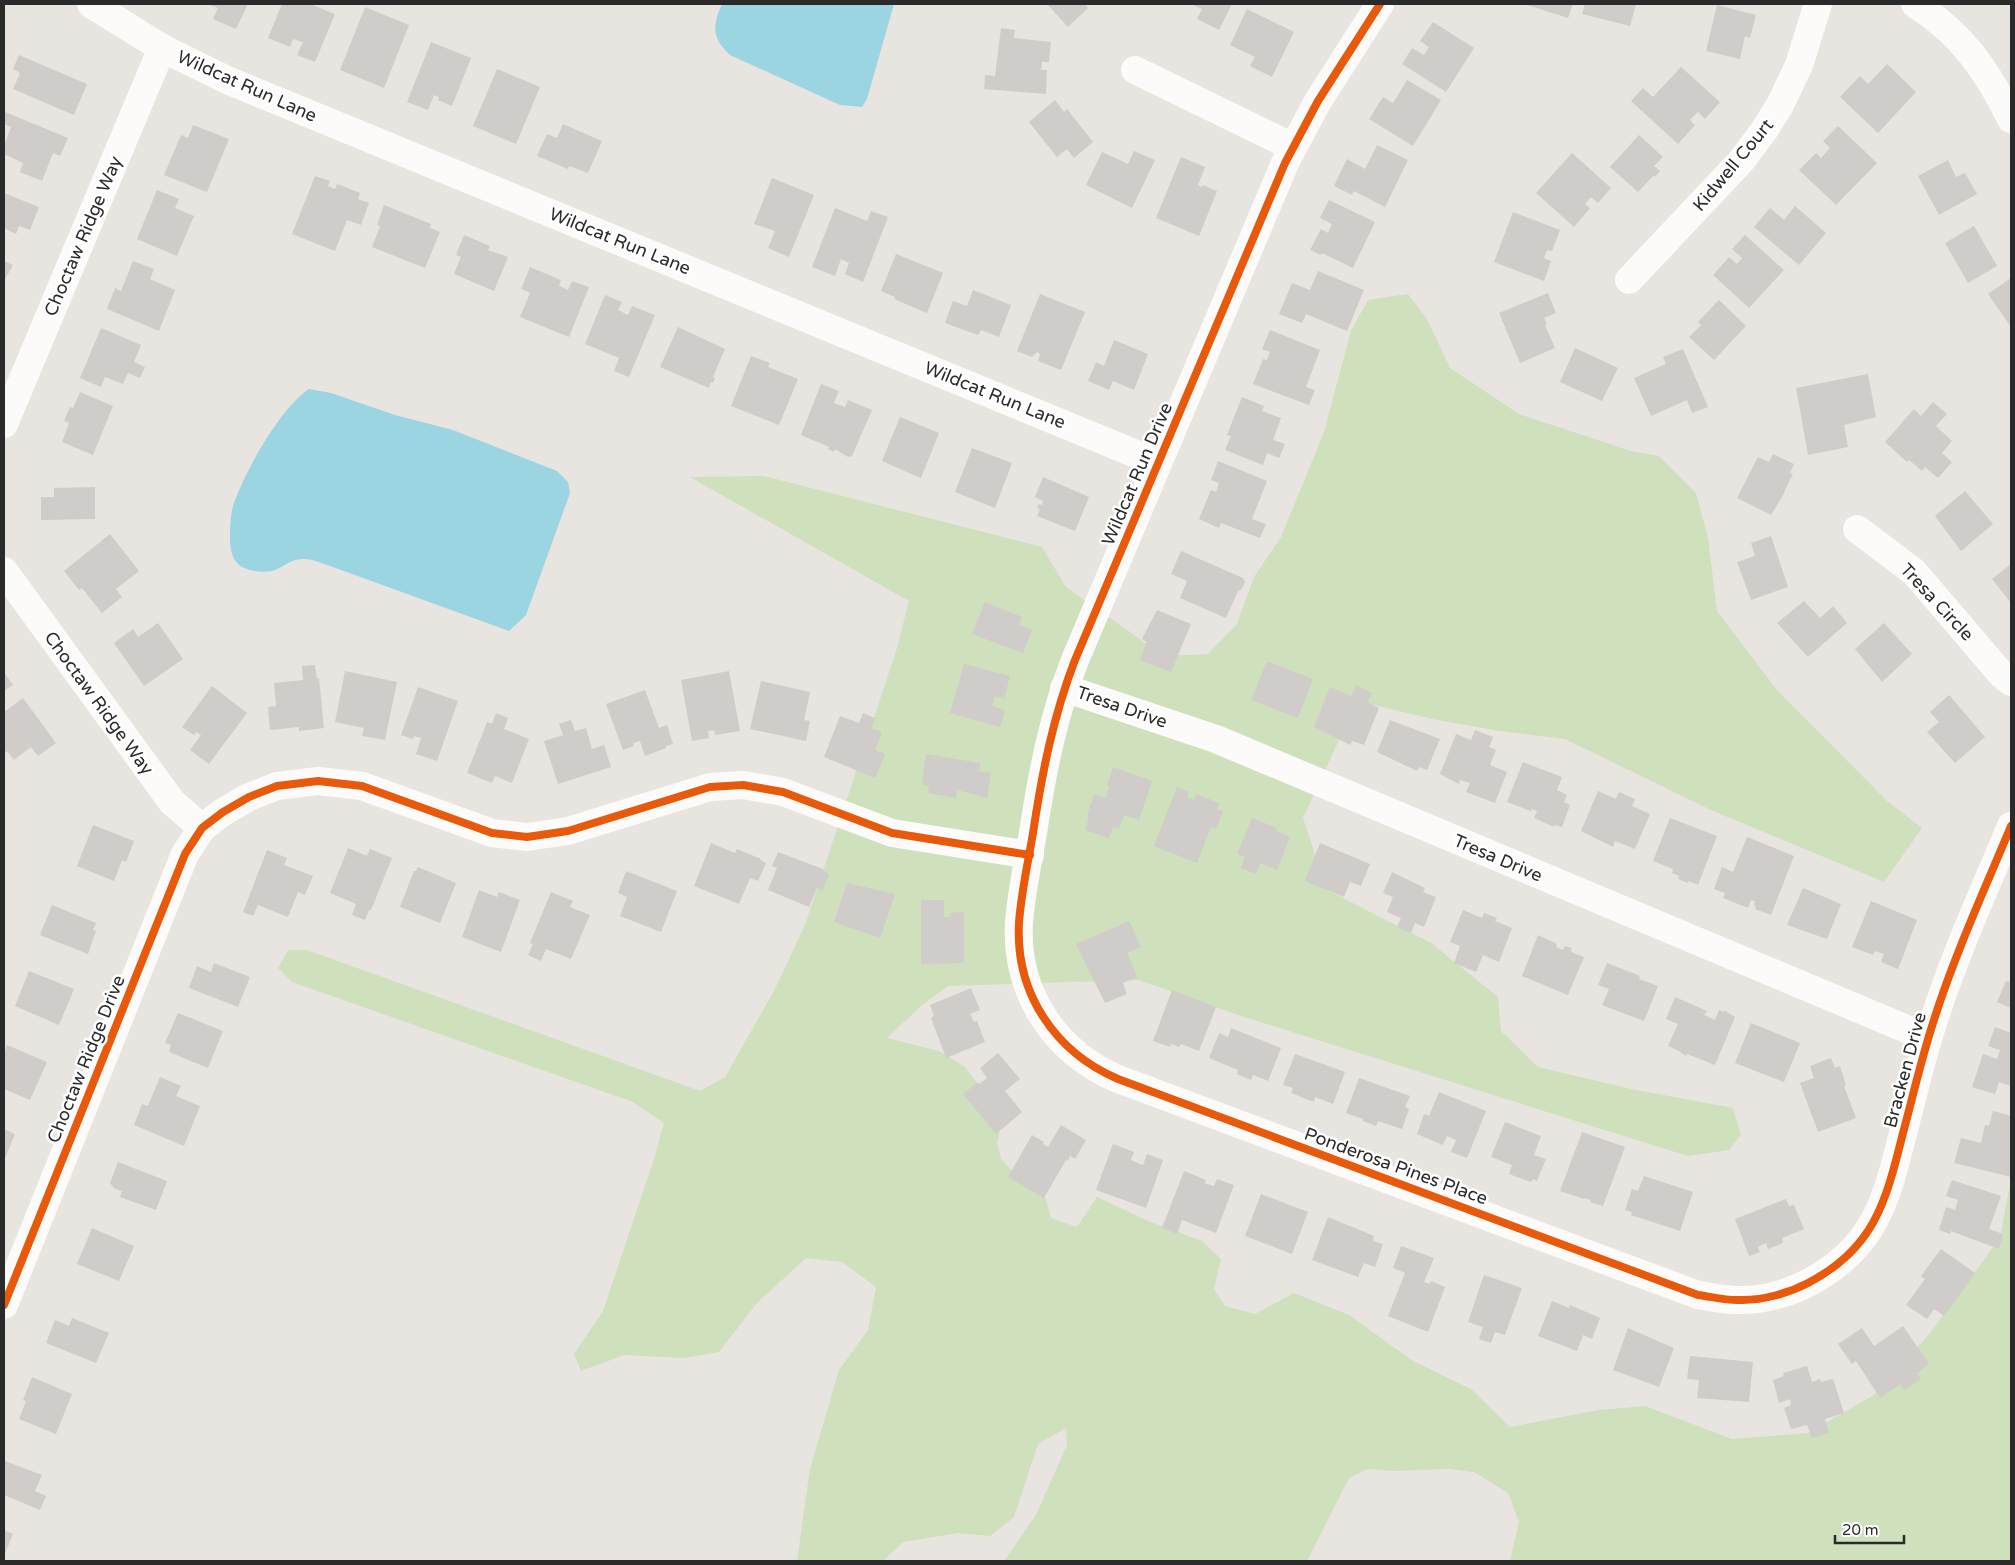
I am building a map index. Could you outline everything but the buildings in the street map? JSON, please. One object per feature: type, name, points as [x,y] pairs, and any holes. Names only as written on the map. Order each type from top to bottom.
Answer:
[{"type":"street","name":"Wildcat Run Lane","points":[[91,4],[162,48],[227,80],[1158,463]]},
{"type":"street","name":"Wildcat Run Drive","points":[[1028,986],[1022,967],[1019,923],[1046,752],[1064,688],[1293,147],[1318,101],[1380,4]]},
{"type":"street","name":"Kidwell Court","points":[[1629,280],[1742,160],[1766,129],[1800,65],[1818,4]]},
{"type":"street","points":[[1914,4],[1936,18],[1976,58],[1991,80],[2011,119]]},
{"type":"street","name":"Choctaw Ridge Way","points":[[4,424],[162,48]]},
{"type":"street","points":[[1135,70],[1293,147]]},
{"type":"street","name":"Tresa Circle","points":[[1857,529],[1914,572],[2002,675],[2011,682]]},
{"type":"street","name":"Choctaw Ridge Way","points":[[4,571],[172,802],[202,828]]},
{"type":"street","name":"Tresa Drive","points":[[1064,688],[1216,739],[1928,1038]]},
{"type":"street","points":[[202,828],[249,797],[278,786],[318,781],[362,786],[492,833],[527,837],[568,831],[710,787],[744,785],[783,792],[892,833],[1030,855]]},
{"type":"street","name":"Bracken Drive","points":[[1793,1290],[1824,1274],[1846,1258],[1863,1239],[1878,1216],[1890,1187],[1928,1038],[1945,987],[2011,826]]},
{"type":"street","name":"Choctaw Ridge Drive","points":[[4,1305],[185,854],[202,828]]},
{"type":"street","name":"Ponderosa Pines Place","points":[[1028,986],[1042,1016],[1062,1043],[1102,1073],[1698,1295],[1723,1300],[1743,1300],[1786,1293],[1793,1290]]},
{"type":"green space","points":[[1408,294],[1427,319],[1450,368],[1519,414],[1631,451],[1659,456],[1696,493],[1708,538],[1717,611],[1777,690],[1887,801],[1922,828],[1884,882],[1713,811],[1565,739],[1500,731],[1432,719],[1357,701],[1303,818],[1327,890],[1431,943],[1498,997],[1501,1031],[1538,1067],[1631,1089],[1733,1108],[1741,1135],[1729,1150],[1688,1156],[1241,1016],[1139,980],[948,986],[922,1005],[887,1038],[939,1051],[965,1067],[991,1102],[1001,1125],[997,1143],[1001,1159],[1027,1185],[1046,1199],[1051,1218],[1077,1227],[1097,1197],[1148,1221],[1202,1241],[1221,1259],[1214,1289],[1225,1306],[1255,1314],[1294,1293],[1349,1315],[1413,1361],[1471,1389],[1510,1427],[1599,1410],[1645,1406],[1732,1439],[1808,1433],[1874,1395],[1931,1332],[2000,1238],[2011,1179],[2011,1561],[1510,1561],[1519,1522],[1508,1493],[1474,1472],[1449,1469],[1393,1471],[1367,1469],[1349,1478],[1307,1561],[1004,1561],[1036,1515],[1067,1445],[1066,1428],[1038,1444],[1014,1517],[990,1536],[958,1533],[903,1542],[883,1561],[797,1561],[810,1469],[839,1370],[868,1330],[876,1287],[842,1262],[806,1258],[757,1303],[719,1352],[684,1358],[624,1355],[581,1371],[574,1354],[603,1311],[654,1159],[664,1123],[633,1102],[292,982],[278,968],[288,950],[307,950],[700,1091],[725,1077],[774,991],[805,925],[897,648],[909,601],[690,477],[764,476],[1042,547],[1066,587],[1164,656],[1208,654],[1237,624],[1254,577],[1281,537],[1324,432],[1351,331],[1368,300]]},
{"type":"water","points":[[722,4],[894,4],[867,99],[862,107],[840,105],[730,55],[717,37],[715,25]]},
{"type":"water","points":[[309,389],[331,393],[395,415],[453,430],[557,471],[568,482],[570,493],[526,615],[509,631],[315,561],[299,559],[276,570],[265,572],[242,567],[236,562],[231,548],[230,528],[232,510],[238,492],[254,459],[275,426],[286,411]]},
{"type":"cycle path","points":[[1380,4],[1318,101],[1285,163],[1067,681],[1049,745],[1040,789],[1019,923],[1020,949],[1024,973],[1032,996],[1043,1017],[1075,1053],[1095,1067],[1118,1079],[1698,1295],[1736,1300],[1768,1297],[1801,1287],[1831,1269],[1849,1254],[1863,1238],[1874,1220],[1883,1201],[1897,1158],[1941,998],[2011,826]]},
{"type":"cycle path","points":[[4,1305],[185,854],[202,828],[223,812],[249,797],[277,786],[318,781],[362,786],[492,833],[527,837],[568,831],[710,787],[743,785],[783,792],[892,833],[1030,855]]}]
